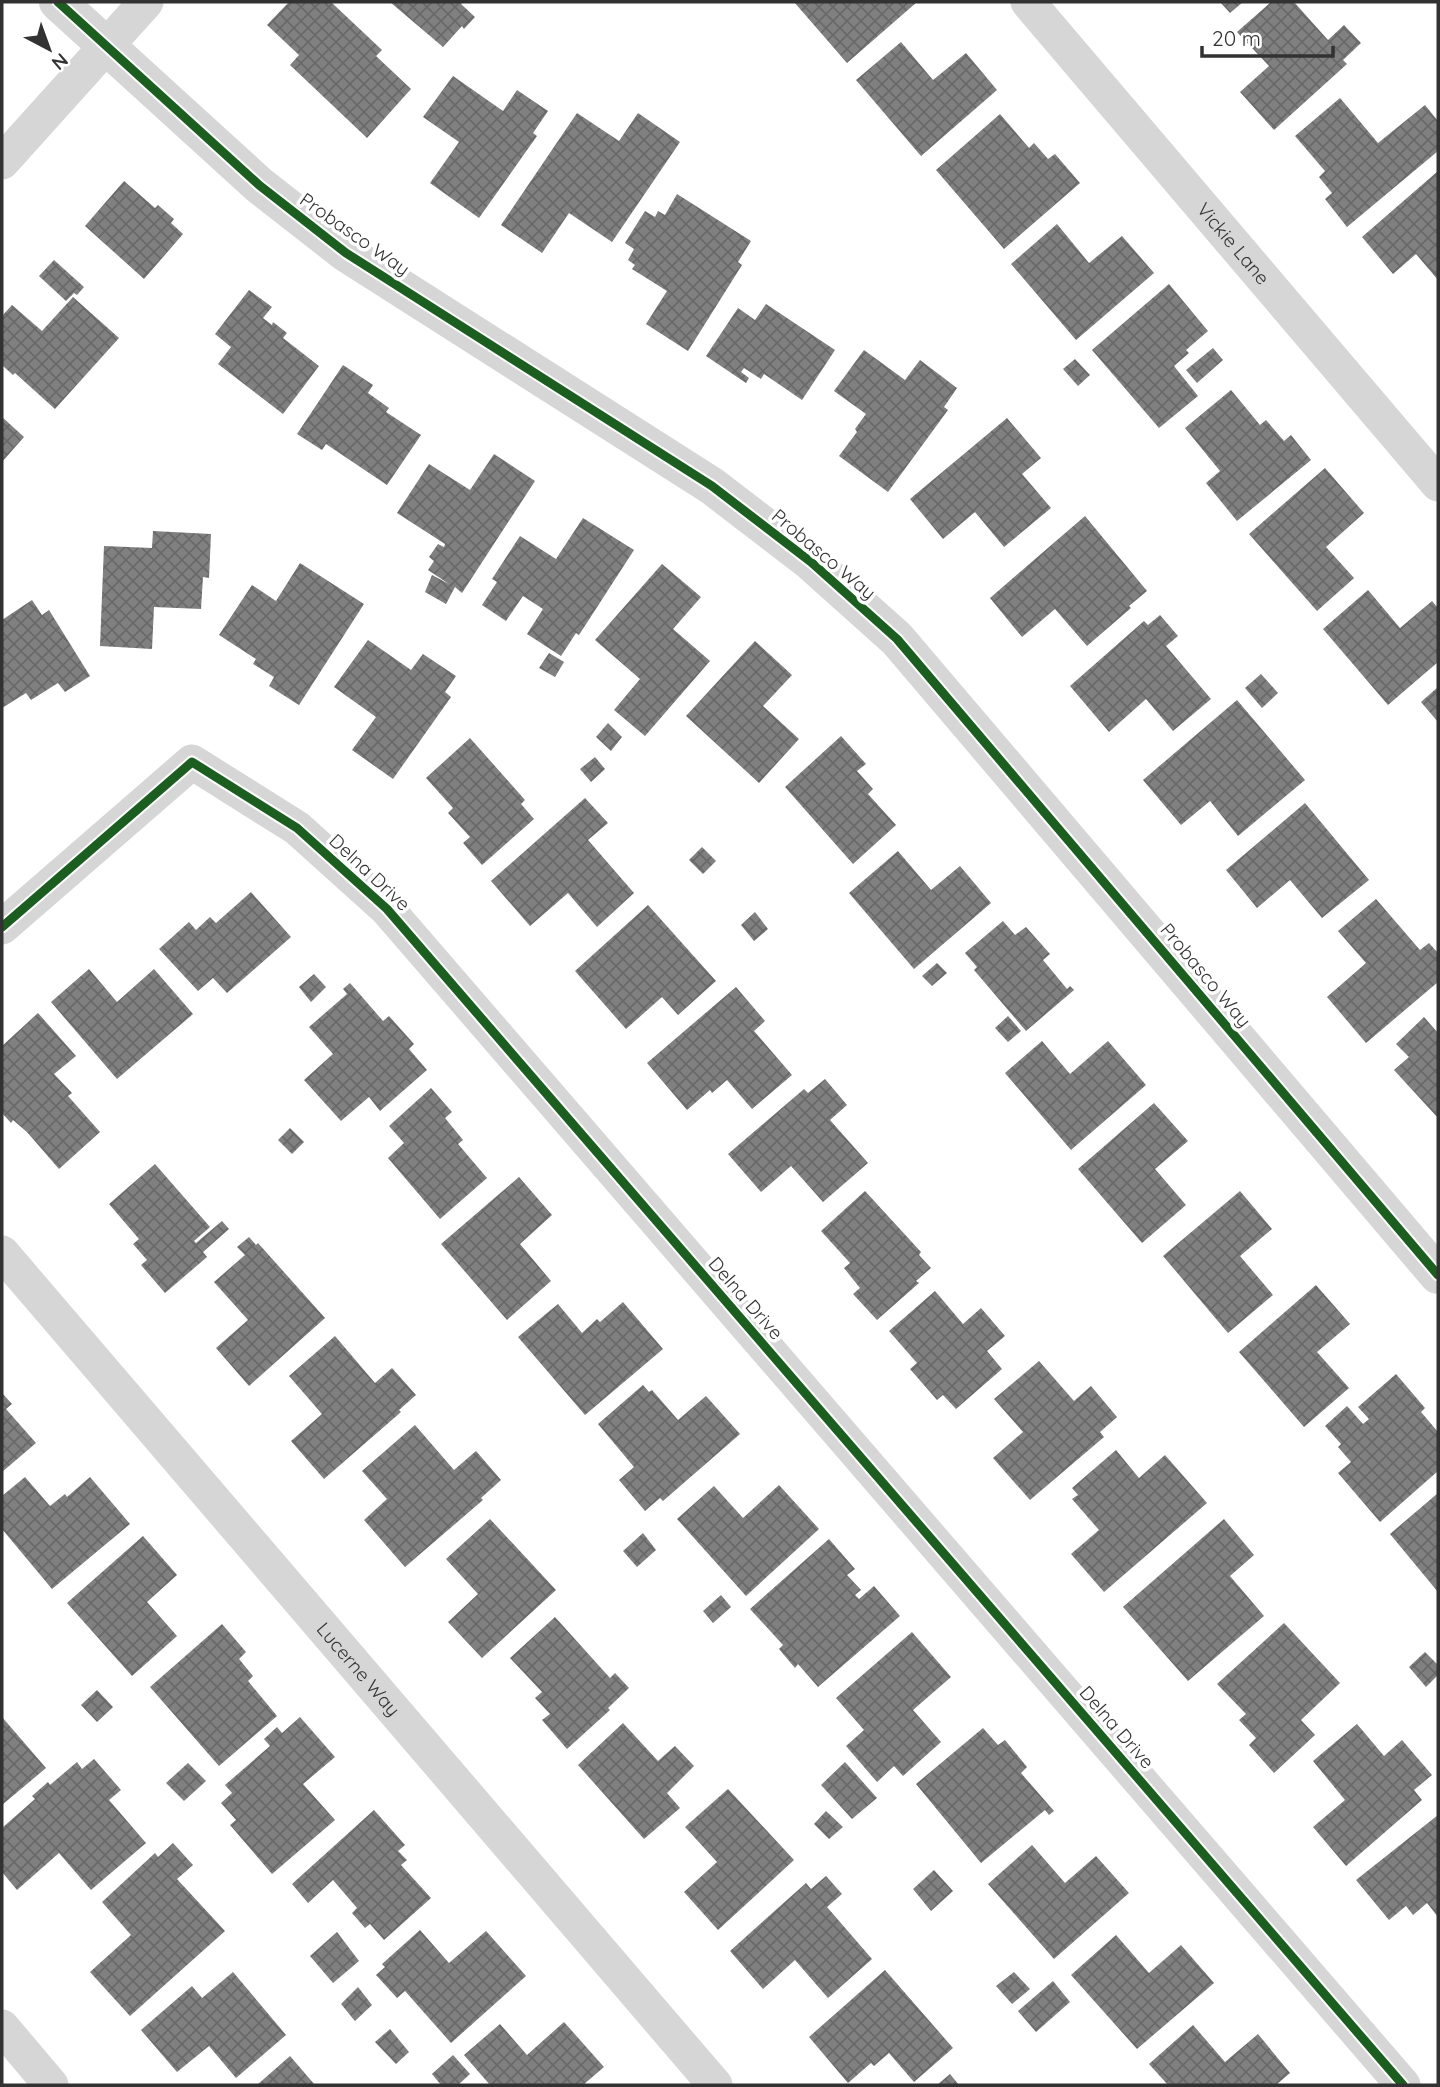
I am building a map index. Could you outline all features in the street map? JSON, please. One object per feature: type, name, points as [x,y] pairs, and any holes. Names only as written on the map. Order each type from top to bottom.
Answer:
[{"type":"street","name":"Probasco Way","points":[[58,2],[259,185],[346,253],[712,486],[811,562],[897,639],[1438,1275]]},
{"type":"street","points":[[2,162],[146,2]]},
{"type":"street","name":"Vickie Lane","points":[[1028,2],[1438,484]]},
{"type":"street","name":"Delna Drive","points":[[2,927],[192,762],[297,828],[387,909],[1403,2085]]},
{"type":"street","name":"Lucerne Way","points":[[2,1253],[715,2085]]},
{"type":"street","points":[[2,2027],[51,2085]]},
{"type":"building","points":[[289,2],[331,2],[382,50],[376,56],[411,89],[367,138],[290,65],[299,55],[267,25]]},
{"type":"building","points":[[390,2],[463,2],[461,4],[475,17],[464,29],[462,26],[443,47]]},
{"type":"building","points":[[794,2],[917,2],[847,63]]},
{"type":"building","points":[[1220,2],[1243,2],[1230,13]]},
{"type":"building","points":[[1271,2],[1294,2],[1328,40],[1344,25],[1361,43],[1343,60],[1347,64],[1274,130],[1240,92],[1269,66],[1237,32]]},
{"type":"building","points":[[901,42],[933,80],[966,53],[997,90],[921,156],[856,80]]},
{"type":"building","points":[[453,76],[503,111],[517,90],[548,111],[533,133],[537,136],[479,218],[430,183],[459,142],[423,117]]},
{"type":"building","points":[[1340,98],[1378,143],[1425,105],[1438,121],[1438,151],[1347,227],[1325,199],[1332,193],[1319,177],[1325,171],[1295,136]]},
{"type":"building","points":[[577,113],[619,141],[638,113],[680,142],[612,242],[569,213],[542,253],[501,225]]},
{"type":"building","points":[[1000,114],[1029,148],[1034,143],[1048,159],[1055,154],[1080,183],[1004,249],[936,170]]},
{"type":"building","points":[[1438,171],[1438,280],[1416,254],[1393,274],[1362,237]]},
{"type":"building","points":[[124,181],[155,208],[158,205],[174,219],[171,223],[183,234],[144,279],[85,226]]},
{"type":"building","points":[[677,194],[751,241],[738,262],[742,265],[688,351],[646,324],[667,291],[632,269],[635,265],[628,260],[634,249],[625,243],[645,211],[655,217],[658,211],[665,215]]},
{"type":"building","points":[[1057,224],[1089,263],[1122,236],[1154,273],[1076,340],[1011,264]]},
{"type":"building","points":[[54,260],[84,287],[66,301],[39,276]]},
{"type":"building","points":[[1169,284],[1208,331],[1186,350],[1189,353],[1174,366],[1198,396],[1159,428],[1092,350]]},
{"type":"building","points":[[249,290],[272,307],[263,318],[287,333],[283,338],[319,366],[283,414],[218,364],[231,347],[215,334]]},
{"type":"building","points":[[73,297],[119,338],[55,409],[15,373],[13,375],[2,365],[2,316],[12,305],[42,331]]},
{"type":"building","points":[[766,304],[835,350],[802,400],[764,374],[761,379],[744,368],[741,372],[749,378],[746,383],[706,356],[738,308],[755,320]]},
{"type":"building","points":[[1213,348],[1223,360],[1197,383],[1186,370]]},
{"type":"building","points":[[864,350],[905,380],[920,360],[957,388],[944,407],[948,410],[888,492],[839,456],[857,432],[855,429],[866,414],[834,391]]},
{"type":"building","points":[[1075,359],[1090,375],[1078,386],[1063,369]]},
{"type":"building","points":[[343,365],[373,385],[368,393],[389,408],[386,412],[421,435],[387,485],[326,444],[322,450],[297,434]]},
{"type":"building","points":[[1231,390],[1260,425],[1266,420],[1284,441],[1291,435],[1311,460],[1237,521],[1206,483],[1220,471],[1185,428]]},
{"type":"building","points":[[2,417],[24,437],[2,462]]},
{"type":"building","points":[[1007,418],[1041,458],[1022,474],[1051,508],[1004,547],[975,512],[943,539],[910,499]]},
{"type":"building","points":[[494,454],[535,481],[462,593],[455,587],[446,604],[425,592],[432,575],[449,584],[428,570],[434,561],[429,557],[438,544],[444,547],[445,544],[397,513],[429,464],[470,490]]},
{"type":"building","points":[[1325,468],[1364,513],[1326,547],[1354,578],[1317,611],[1249,534]]},
{"type":"building","points":[[1085,516],[1147,591],[1087,646],[1055,609],[1022,637],[990,598]]},
{"type":"building","points":[[583,518],[634,550],[579,635],[576,633],[561,656],[527,634],[543,609],[523,596],[506,621],[482,605],[497,582],[492,579],[520,536],[556,559]]},
{"type":"building","points":[[153,531],[211,534],[209,578],[203,577],[201,609],[154,607],[152,649],[100,646],[104,546],[152,548]]},
{"type":"building","points":[[300,563],[364,604],[299,705],[269,686],[274,677],[253,664],[256,659],[219,635],[252,585],[276,601]]},
{"type":"building","points":[[662,564],[701,597],[673,629],[710,661],[645,736],[614,710],[640,679],[595,640]]},
{"type":"building","points":[[1368,590],[1400,628],[1432,601],[1438,608],[1438,662],[1388,705],[1323,629]]},
{"type":"building","points":[[32,600],[42,615],[49,610],[90,676],[65,692],[58,683],[31,700],[26,693],[2,708],[2,620]]},
{"type":"building","points":[[1160,615],[1178,636],[1166,646],[1211,699],[1173,731],[1146,699],[1109,732],[1070,686],[1144,621],[1148,625]]},
{"type":"building","points":[[368,640],[411,670],[423,654],[456,676],[445,692],[451,697],[393,779],[352,750],[376,717],[334,687]]},
{"type":"building","points":[[755,641],[792,675],[763,706],[799,739],[759,783],[686,716]]},
{"type":"building","points":[[549,653],[564,662],[555,677],[539,668]]},
{"type":"building","points":[[1261,674],[1278,693],[1262,708],[1245,688]]},
{"type":"building","points":[[1438,687],[1438,722],[1421,702]]},
{"type":"building","points":[[1237,700],[1305,780],[1238,836],[1210,801],[1181,825],[1143,780]]},
{"type":"building","points":[[608,723],[622,737],[611,751],[596,737]]},
{"type":"building","points":[[841,736],[866,764],[857,771],[873,789],[868,794],[896,825],[853,864],[785,787]]},
{"type":"building","points":[[470,738],[525,800],[521,804],[534,819],[482,865],[463,843],[470,837],[448,813],[453,808],[426,778]]},
{"type":"building","points":[[595,757],[605,769],[591,782],[580,769]]},
{"type":"building","points":[[585,798],[608,823],[588,840],[634,893],[597,927],[568,893],[530,926],[491,881]]},
{"type":"building","points":[[1305,803],[1369,880],[1322,918],[1290,880],[1257,908],[1226,870]]},
{"type":"building","points":[[702,847],[716,861],[703,874],[689,860]]},
{"type":"building","points":[[898,851],[931,890],[960,866],[991,903],[914,969],[849,893]]},
{"type":"building","points":[[251,892],[291,937],[227,993],[213,978],[198,991],[159,949],[189,922],[196,930],[210,917],[216,923]]},
{"type":"building","points":[[1376,899],[1420,950],[1429,943],[1438,953],[1438,982],[1366,1043],[1327,997],[1366,963],[1338,931]]},
{"type":"building","points":[[648,905],[716,981],[678,1015],[662,997],[626,1029],[575,971]]},
{"type":"building","points":[[755,912],[768,929],[754,941],[741,925]]},
{"type":"building","points":[[1003,921],[1015,935],[1026,927],[1050,954],[1043,960],[1067,989],[1070,986],[1074,990],[1026,1031],[974,970],[977,967],[965,953]]},
{"type":"building","points":[[937,963],[947,973],[932,986],[922,976]]},
{"type":"building","points":[[89,969],[117,1002],[154,969],[193,1014],[117,1079],[51,1002]]},
{"type":"building","points":[[314,974],[326,987],[311,1002],[299,987]]},
{"type":"building","points":[[350,983],[383,1021],[389,1016],[414,1044],[409,1049],[427,1070],[380,1111],[369,1097],[341,1121],[304,1080],[333,1054],[309,1027],[347,994],[343,989]]},
{"type":"building","points":[[736,987],[765,1021],[754,1031],[792,1075],[752,1109],[727,1080],[712,1093],[710,1090],[687,1110],[647,1063]]},
{"type":"building","points":[[38,1013],[76,1056],[54,1074],[72,1093],[68,1096],[100,1132],[59,1169],[27,1132],[13,1120],[11,1123],[2,1113],[2,1046]]},
{"type":"building","points":[[1008,1016],[1021,1031],[1008,1042],[995,1028]]},
{"type":"building","points":[[1424,1017],[1438,1033],[1438,1118],[1394,1070],[1409,1057],[1396,1044]]},
{"type":"building","points":[[1042,1041],[1070,1074],[1108,1041],[1146,1085],[1071,1150],[1005,1073]]},
{"type":"building","points":[[825,1079],[847,1105],[830,1120],[868,1163],[823,1202],[791,1166],[761,1192],[728,1154],[804,1089],[808,1093]]},
{"type":"building","points":[[431,1088],[452,1112],[445,1118],[463,1140],[458,1144],[487,1178],[440,1219],[388,1158],[404,1143],[389,1126]]},
{"type":"building","points":[[1154,1103],[1188,1141],[1155,1169],[1186,1205],[1142,1243],[1078,1169]]},
{"type":"building","points":[[290,1128],[304,1142],[292,1154],[278,1140]]},
{"type":"building","points":[[155,1164],[210,1227],[194,1241],[196,1243],[222,1221],[229,1229],[203,1252],[207,1257],[165,1293],[141,1265],[147,1260],[133,1244],[139,1239],[109,1204]]},
{"type":"building","points":[[519,1177],[552,1215],[520,1244],[551,1281],[507,1320],[441,1244]]},
{"type":"building","points":[[865,1191],[921,1252],[919,1255],[931,1268],[916,1281],[919,1283],[877,1320],[853,1294],[860,1288],[844,1268],[850,1263],[821,1231]]},
{"type":"building","points":[[1240,1191],[1272,1229],[1240,1256],[1273,1295],[1228,1333],[1163,1256]]},
{"type":"building","points":[[249,1237],[256,1245],[258,1243],[325,1318],[249,1386],[216,1348],[248,1320],[214,1282],[245,1255],[237,1247]]},
{"type":"building","points":[[1316,1285],[1350,1324],[1317,1352],[1349,1388],[1304,1427],[1239,1352]]},
{"type":"building","points":[[935,1291],[963,1324],[981,1308],[1005,1336],[987,1351],[1002,1369],[956,1409],[943,1395],[937,1400],[910,1369],[917,1363],[889,1331]]},
{"type":"building","points":[[623,1302],[663,1349],[585,1415],[518,1337],[558,1304],[582,1333],[597,1319],[600,1322]]},
{"type":"building","points":[[335,1336],[375,1383],[392,1368],[416,1395],[399,1410],[401,1412],[324,1479],[291,1441],[322,1414],[289,1376]]},
{"type":"building","points":[[1039,1361],[1074,1401],[1091,1386],[1117,1417],[1100,1432],[1104,1437],[1030,1500],[993,1458],[1023,1432],[994,1399]]},
{"type":"building","points":[[1396,1374],[1425,1408],[1421,1412],[1438,1432],[1438,1471],[1380,1522],[1338,1473],[1351,1462],[1338,1447],[1341,1444],[1325,1426],[1347,1406],[1363,1424],[1369,1419],[1358,1407]]},
{"type":"building","points":[[643,1385],[649,1392],[652,1390],[678,1420],[706,1396],[740,1434],[663,1501],[660,1498],[645,1511],[619,1480],[634,1467],[598,1424]]},
{"type":"building","points":[[2,1393],[12,1404],[6,1409],[36,1443],[2,1472]]},
{"type":"building","points":[[415,1425],[454,1470],[476,1451],[501,1480],[481,1498],[483,1500],[405,1567],[364,1520],[387,1499],[362,1471]]},
{"type":"building","points":[[1116,1450],[1139,1478],[1165,1455],[1207,1503],[1104,1592],[1071,1554],[1099,1530],[1072,1499],[1078,1495],[1072,1488]]},
{"type":"building","points":[[25,1477],[50,1506],[65,1494],[67,1497],[90,1477],[130,1524],[52,1589],[2,1529],[2,1496]]},
{"type":"building","points":[[779,1485],[819,1529],[746,1596],[677,1519],[714,1486],[743,1518]]},
{"type":"building","points":[[1438,1493],[1438,1592],[1390,1534]]},
{"type":"building","points":[[490,1519],[556,1590],[482,1658],[448,1622],[478,1594],[446,1559]]},
{"type":"building","points":[[1224,1519],[1254,1555],[1230,1576],[1264,1616],[1188,1681],[1123,1607]]},
{"type":"building","points":[[643,1533],[656,1550],[637,1567],[623,1551]]},
{"type":"building","points":[[143,1536],[177,1575],[147,1602],[177,1636],[132,1676],[67,1603]]},
{"type":"building","points":[[829,1539],[855,1569],[847,1575],[861,1590],[855,1595],[859,1599],[874,1586],[900,1616],[818,1687],[798,1664],[795,1668],[779,1649],[783,1645],[750,1609]]},
{"type":"building","points":[[721,1595],[731,1607],[713,1623],[703,1611]]},
{"type":"building","points":[[555,1617],[610,1678],[615,1673],[629,1688],[608,1708],[610,1710],[567,1749],[542,1720],[550,1714],[535,1698],[542,1692],[510,1658]]},
{"type":"building","points":[[1284,1623],[1340,1683],[1301,1720],[1315,1735],[1274,1773],[1249,1745],[1256,1738],[1239,1720],[1246,1714],[1217,1684]]},
{"type":"building","points":[[222,1624],[246,1652],[239,1659],[253,1676],[248,1681],[277,1716],[219,1766],[150,1687]]},
{"type":"building","points":[[912,1632],[951,1677],[913,1710],[941,1742],[903,1776],[894,1766],[877,1782],[846,1746],[864,1730],[836,1698]]},
{"type":"building","points":[[1425,1652],[1438,1665],[1438,1675],[1426,1687],[1409,1667]]},
{"type":"building","points":[[97,1690],[113,1707],[97,1722],[81,1705]]},
{"type":"building","points":[[2,1717],[46,1768],[2,1805]]},
{"type":"building","points":[[300,1717],[335,1757],[303,1784],[335,1820],[272,1874],[230,1825],[236,1820],[221,1803],[232,1793],[225,1785],[270,1746],[264,1739],[277,1727],[282,1733]]},
{"type":"building","points":[[623,1723],[658,1761],[675,1746],[694,1766],[667,1793],[680,1808],[644,1839],[578,1765]]},
{"type":"building","points":[[1357,1724],[1384,1756],[1402,1740],[1432,1775],[1414,1790],[1422,1800],[1346,1866],[1313,1827],[1345,1800],[1313,1761]]},
{"type":"building","points":[[983,1728],[998,1745],[1005,1740],[1027,1767],[1021,1773],[1054,1811],[1049,1815],[1045,1810],[981,1863],[916,1784]]},
{"type":"building","points":[[94,1759],[121,1790],[109,1800],[146,1843],[91,1890],[59,1853],[17,1890],[2,1872],[2,1828],[35,1799],[32,1796],[48,1782],[50,1785],[77,1762],[82,1769]]},
{"type":"building","points":[[845,1762],[877,1798],[852,1819],[821,1785]]},
{"type":"building","points":[[188,1763],[206,1781],[184,1801],[166,1783]]},
{"type":"building","points":[[728,1789],[794,1860],[718,1930],[684,1892],[717,1862],[685,1827]]},
{"type":"building","points":[[374,1810],[405,1845],[398,1851],[407,1860],[401,1865],[431,1898],[384,1940],[370,1924],[365,1928],[352,1913],[357,1908],[333,1880],[308,1903],[292,1884]]},
{"type":"building","points":[[826,1811],[843,1827],[829,1839],[814,1824]]},
{"type":"building","points":[[1438,1815],[1438,1917],[1427,1903],[1413,1915],[1406,1906],[1389,1920],[1356,1880]]},
{"type":"building","points":[[173,1843],[193,1865],[177,1879],[225,1931],[130,2016],[90,1972],[131,1935],[102,1902],[155,1853],[158,1857]]},
{"type":"building","points":[[1032,1845],[1065,1883],[1096,1856],[1129,1893],[1054,1959],[988,1884]]},
{"type":"building","points":[[934,1870],[953,1891],[931,1911],[913,1889]]},
{"type":"building","points":[[826,1876],[842,1894],[827,1907],[872,1959],[828,1998],[795,1960],[763,1989],[730,1951],[806,1883],[811,1889]]},
{"type":"building","points":[[420,1930],[449,1963],[486,1931],[526,1976],[451,2043],[405,1991],[397,1998],[376,1975],[385,1967],[382,1964]]},
{"type":"building","points":[[337,1932],[359,1961],[333,1983],[310,1956]]},
{"type":"building","points":[[1116,1935],[1149,1973],[1181,1945],[1214,1983],[1137,2049],[1071,1975]]},
{"type":"building","points":[[885,1970],[953,2048],[914,2082],[889,2053],[874,2066],[871,2063],[848,2083],[809,2037]]},
{"type":"building","points":[[233,1972],[286,2035],[236,2078],[209,2046],[177,2072],[141,2030],[192,1986],[202,1998]]},
{"type":"building","points":[[1014,1972],[1030,1989],[1012,2004],[996,1986]]},
{"type":"building","points":[[1053,1981],[1070,2002],[1036,2032],[1018,2011]]},
{"type":"building","points":[[358,1987],[372,2005],[355,2021],[341,2004]]},
{"type":"building","points":[[564,2022],[604,2067],[583,2085],[490,2085],[464,2055],[500,2024],[527,2055]]},
{"type":"building","points":[[1193,2025],[1225,2062],[1258,2034],[1290,2073],[1276,2085],[1168,2085],[1149,2064]]},
{"type":"building","points":[[390,2029],[409,2052],[396,2064],[375,2042]]},
{"type":"building","points":[[453,2055],[470,2074],[458,2085],[441,2085],[432,2074]]},
{"type":"building","points":[[290,2056],[315,2085],[257,2085]]},
{"type":"building","points":[[950,2074],[959,2085],[937,2085]]},
{"type":"cycle path","points":[[58,2],[259,185],[346,253],[712,486],[811,562],[897,639],[1438,1275]]},
{"type":"cycle path","points":[[2,927],[192,762],[297,828],[387,909],[1403,2085]]}]
